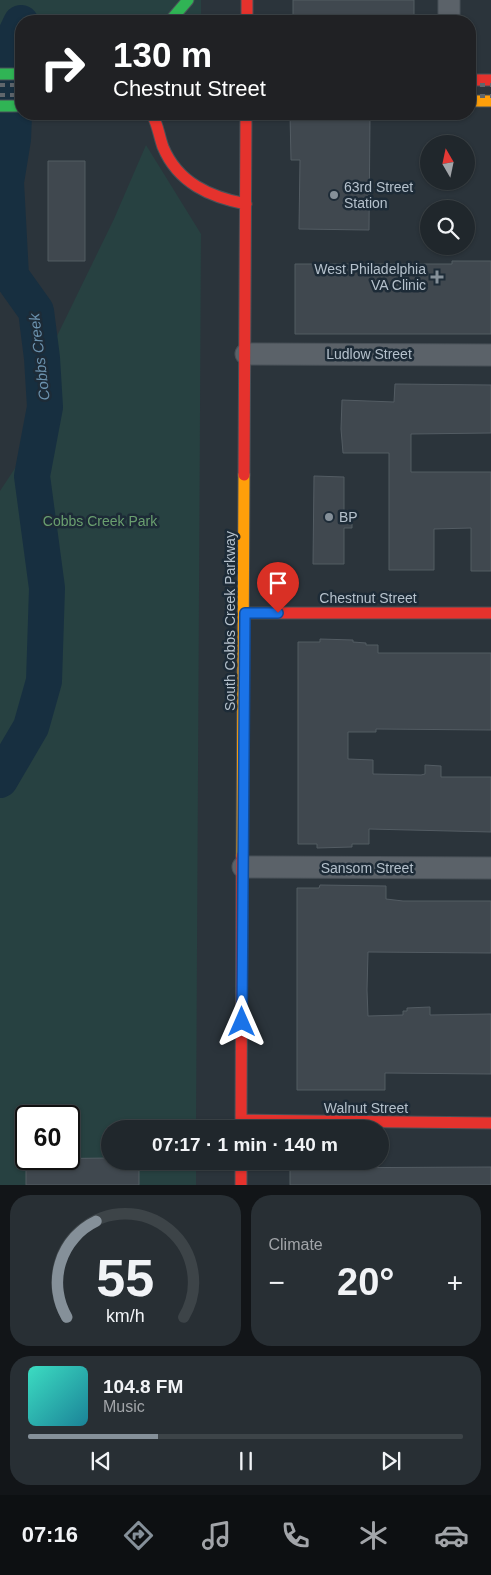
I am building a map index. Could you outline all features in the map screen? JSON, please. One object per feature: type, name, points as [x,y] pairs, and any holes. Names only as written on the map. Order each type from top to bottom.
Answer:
[{"type":"main road","points":[[175,15],[188,0]]},
{"type":"main road","points":[[247,0],[247,15]]},
{"type":"main road","points":[[0,74],[15,74]]},
{"type":"main road","points":[[476,80],[491,80]]},
{"type":"main road","points":[[476,101],[491,101]]},
{"type":"main road","points":[[0,106],[15,106]]},
{"type":"main road","points":[[154,120],[168,159],[190,184],[211,196],[246,204]]},
{"type":"main road","name":"South Cobbs Creek Parkway","points":[[241,1120],[246,120]]},
{"type":"main road","name":"Chestnut Street","points":[[245,613],[491,613]]},
{"type":"main road","name":"Walnut Street","points":[[389,1123],[491,1123]]},
{"type":"main road","points":[[241,1170],[241,1185]]},
{"type":"street","points":[[449,0],[449,15]]},
{"type":"street","name":"Ludlow Street","points":[[246,354],[491,354]]},
{"type":"street","name":"Sansom Street","points":[[242,867],[491,868]]},
{"type":"green space","points":[[0,0],[201,0],[201,15],[15,15],[15,33],[0,25]]},
{"type":"green space","name":"Cobbs Creek Park","points":[[146,145],[201,234],[196,1120],[101,1120],[101,1170],[196,1170],[196,1185],[0,1185],[0,491],[29,447],[40,371],[114,219]]},
{"type":"building","points":[[293,0],[414,0],[414,15],[293,15]]},
{"type":"building","name":"63rd Street Station","points":[[290,120],[370,120],[369,230],[299,229],[300,160],[291,160]]},
{"type":"building","points":[[48,161],[85,161],[85,261],[48,261]]},
{"type":"building","points":[[452,261],[491,261],[491,334],[295,334],[295,264],[452,264]]},
{"type":"building","points":[[395,384],[491,385],[491,433],[411,434],[411,472],[491,472],[491,571],[471,571],[471,528],[434,529],[434,570],[389,570],[389,453],[343,453],[341,429],[342,400],[394,402]]},
{"type":"building","points":[[314,476],[344,477],[344,512],[352,512],[352,528],[344,528],[344,564],[313,564]]},
{"type":"building","points":[[320,639],[353,640],[353,642],[366,643],[366,645],[378,645],[378,653],[491,653],[491,730],[376,729],[376,732],[348,732],[348,759],[373,760],[373,774],[421,775],[425,774],[425,765],[441,766],[441,777],[491,777],[491,832],[369,829],[369,844],[352,844],[352,847],[317,848],[317,844],[298,844],[298,642],[320,642]]},
{"type":"building","points":[[320,885],[386,886],[386,899],[403,901],[491,901],[491,953],[368,952],[367,990],[368,1016],[403,1015],[403,1011],[407,1011],[407,1008],[430,1007],[430,1015],[491,1014],[491,1074],[385,1073],[385,1090],[297,1090],[297,888],[319,888]]},
{"type":"building","points":[[80,1158],[101,1158],[101,1170],[139,1170],[139,1185],[26,1185],[26,1170],[80,1170]]},
{"type":"building","points":[[491,1167],[491,1185],[290,1185],[290,1170],[389,1170],[389,1168]]},
{"type":"waterway","name":"Cobbs Creek","points":[[0,780],[31,727],[44,681],[47,588],[32,476],[45,407],[42,358],[36,311],[11,276],[6,182],[13,139],[14,115],[9,48],[15,36]]},
{"type":"railway","points":[[0,85],[15,85]]},
{"type":"railway","points":[[476,85],[491,85]]},
{"type":"railway","points":[[0,95],[15,95]]},
{"type":"railway","points":[[476,96],[491,96]]},
{"type":"traffic: fast","points":[[175,15],[188,0]]},
{"type":"traffic: fast","points":[[0,74],[15,74]]},
{"type":"traffic: fast","points":[[0,106],[15,106]]},
{"type":"traffic: slow","points":[[476,101],[491,101]]},
{"type":"traffic: slow","points":[[242,856],[244,475]]},
{"type":"traffic: jam","points":[[247,0],[247,15]]},
{"type":"traffic: jam","points":[[476,80],[491,80]]},
{"type":"traffic: jam","points":[[154,120],[169,159],[186,179],[208,192],[246,204]]},
{"type":"traffic: jam","points":[[244,475],[246,120]]},
{"type":"traffic: jam","points":[[245,613],[491,613]]},
{"type":"traffic: jam","points":[[241,1120],[242,856]]},
{"type":"traffic: jam","points":[[389,1122],[491,1123]]},
{"type":"traffic: jam","points":[[241,1170],[241,1185]]},
{"type":"place","name":"63rd Street Station","points":[[334,195]]},
{"type":"place","name":"West Philadelphia VA Clinic","points":[[437,277]]},
{"type":"place","name":"BP","points":[[329,517]]},
{"type":"route","points":[[242,1022],[245,613],[278,613]]}]
